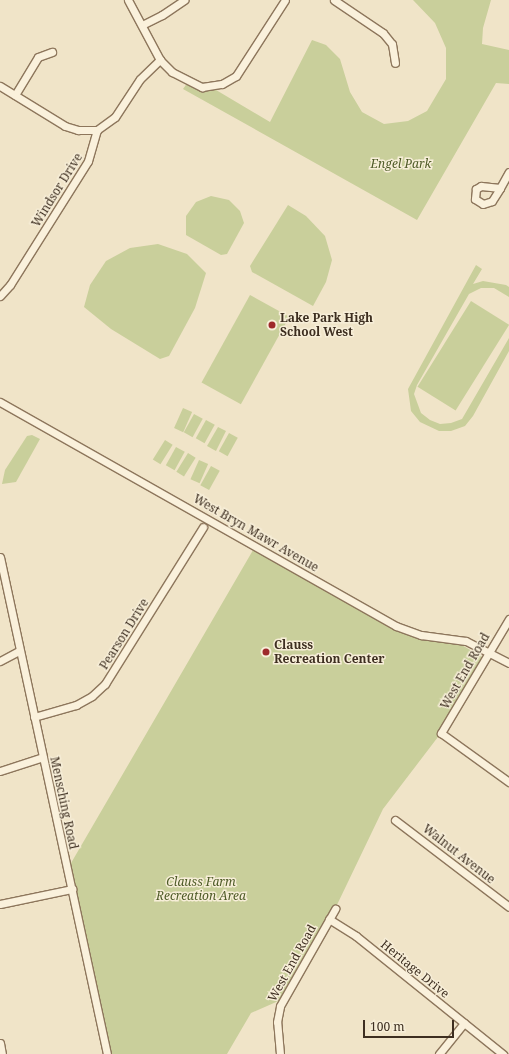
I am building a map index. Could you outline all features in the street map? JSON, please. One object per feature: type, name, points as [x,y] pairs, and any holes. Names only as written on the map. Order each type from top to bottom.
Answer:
[{"type":"street","points":[[128,0],[160,60],[172,72],[192,84],[202,87],[222,84],[239,73],[285,0]]},
{"type":"street","points":[[142,25],[162,15],[184,0]]},
{"type":"street","points":[[334,0],[383,33],[392,44],[395,64]]},
{"type":"street","points":[[15,95],[38,57],[52,52]]},
{"type":"street","points":[[0,86],[65,126],[78,130],[98,130],[115,117],[140,79],[160,60]]},
{"type":"street","name":"Windsor Drive","points":[[0,296],[10,285],[88,161],[98,130]]},
{"type":"street","points":[[500,188],[509,172]]},
{"type":"street","name":"West Bryn Mawr Avenue","points":[[0,402],[396,626],[421,635],[466,641],[509,663]]},
{"type":"street","name":"Pearson Drive","points":[[34,717],[76,705],[92,696],[105,684],[203,527]]},
{"type":"street","name":"Mensching Road","points":[[0,557],[19,651],[107,1054]]},
{"type":"street","name":"West End Road","points":[[509,619],[440,734],[509,782]]},
{"type":"street","points":[[0,661],[19,651]]},
{"type":"street","points":[[0,771],[43,757]]},
{"type":"street","name":"Walnut Avenue","points":[[395,820],[509,907]]},
{"type":"street","points":[[0,904],[72,889]]},
{"type":"street","name":"West End Road","points":[[280,1054],[277,1022],[280,1006],[335,909]]},
{"type":"street","name":"Heritage Drive","points":[[329,919],[356,936],[503,1054]]},
{"type":"street","points":[[439,1054],[464,1023]]},
{"type":"street","points":[[0,1043],[2,1054]]},
{"type":"green space","name":"Engel Park","points":[[413,0],[491,0],[483,28],[482,44],[509,50],[509,84],[496,83],[417,220],[183,89],[188,82],[211,87],[270,122],[312,40],[326,45],[340,59],[350,92],[362,112],[384,124],[408,121],[427,111],[446,79],[446,48],[435,23]]},
{"type":"green space","points":[[211,196],[229,200],[240,211],[244,223],[227,254],[221,255],[186,235],[186,216],[196,202]]},
{"type":"green space","points":[[288,205],[306,216],[325,236],[332,260],[326,282],[313,306],[252,272],[250,266]]},
{"type":"green space","points":[[158,244],[187,254],[206,273],[195,308],[169,356],[160,359],[111,329],[84,307],[90,285],[106,261],[130,248]]},
{"type":"green space","points":[[476,265],[482,269],[473,284],[483,281],[506,285],[509,287],[509,297],[494,288],[481,288],[469,294],[417,385],[414,394],[421,413],[430,420],[440,424],[451,423],[462,419],[509,338],[509,351],[473,416],[465,426],[451,431],[439,431],[420,422],[411,411],[408,389]]},
{"type":"green space","points":[[250,295],[289,317],[241,404],[202,382]]},
{"type":"green space","points":[[471,301],[509,325],[456,410],[417,387]]},
{"type":"green space","points":[[183,408],[192,412],[183,432],[174,428]]},
{"type":"green space","points":[[194,414],[203,419],[193,437],[184,432]]},
{"type":"green space","points":[[206,420],[215,425],[205,443],[196,438]]},
{"type":"green space","points":[[218,427],[226,431],[216,451],[207,446]]},
{"type":"green space","points":[[229,433],[238,438],[228,456],[219,451]]},
{"type":"green space","points":[[32,435],[40,439],[16,482],[2,484],[5,470],[27,436]]},
{"type":"green space","points":[[165,440],[173,445],[160,464],[153,460]]},
{"type":"green space","points":[[176,447],[185,452],[175,470],[166,465]]},
{"type":"green space","points":[[188,453],[196,458],[184,476],[176,472]]},
{"type":"green space","points":[[199,460],[208,464],[200,483],[190,479]]},
{"type":"green space","points":[[211,466],[220,471],[209,490],[200,485]]},
{"type":"green space","name":"Clauss Farm Recreation Area","points":[[256,545],[396,626],[421,635],[450,638],[482,657],[441,733],[383,809],[335,909],[283,999],[251,1013],[227,1054],[105,1054],[67,870]]},
{"type":"place","name":"Lake Park High School West","points":[[272,325]]},
{"type":"place","name":"Clauss Recreation Center","points":[[266,652]]}]
